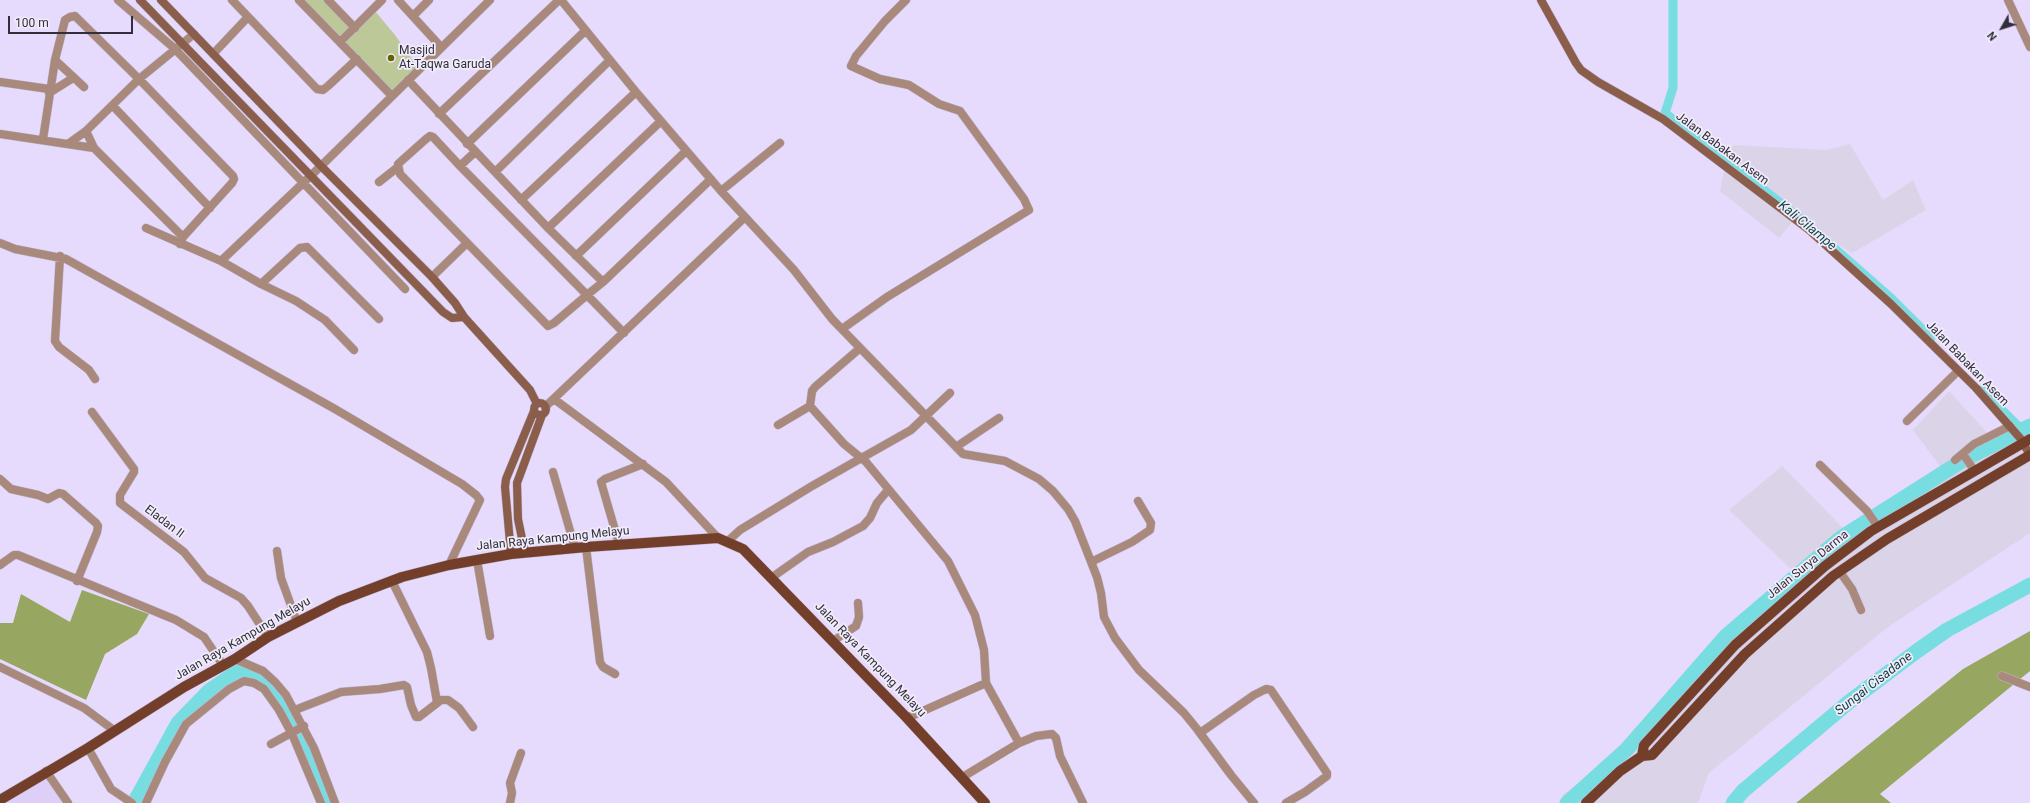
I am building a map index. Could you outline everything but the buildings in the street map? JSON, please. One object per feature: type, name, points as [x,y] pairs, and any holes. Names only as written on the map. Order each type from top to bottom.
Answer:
[{"type":"main road","name":"Jalan Surya Darma","points":[[1642,756],[1644,745],[1735,645],[1825,566],[1877,526],[2024,439]]},
{"type":"main road","name":"Jalan Surya Darma","points":[[1586,803],[1620,771],[1642,756],[1652,756],[1745,654],[1840,572],[1887,539],[2030,455]]},
{"type":"main road","name":"Jalan Raya Kampung Melayu","points":[[0,800],[46,771],[88,748],[235,659],[268,637],[339,600],[392,581],[449,565],[511,554],[586,546],[718,538],[728,541],[743,549],[907,718],[985,803]]},
{"type":"street","points":[[118,0],[174,48],[405,289]]},
{"type":"street","points":[[140,0],[443,312],[449,317],[464,317]]},
{"type":"street","points":[[161,0],[214,53],[321,166],[432,277],[455,303],[464,317],[530,390],[540,409],[517,483],[518,519],[525,553]]},
{"type":"street","points":[[232,0],[320,90],[328,86],[357,59]]},
{"type":"street","points":[[299,0],[392,96]]},
{"type":"street","points":[[340,42],[382,0]]},
{"type":"street","points":[[398,0],[441,47]]},
{"type":"street","points":[[412,16],[429,0]]},
{"type":"street","points":[[221,261],[302,182],[321,166],[490,0]]},
{"type":"street","points":[[439,114],[560,0],[686,151],[744,217],[794,270],[822,307],[859,349],[956,447],[966,455],[1005,461],[1039,479],[1053,491],[1068,509],[1075,521],[1092,562],[1102,593],[1104,617],[1115,638],[1139,670],[1184,713],[1254,803]]},
{"type":"street","points":[[842,329],[887,297],[1029,210],[1024,199],[960,111],[939,104],[909,85],[880,79],[850,66],[884,20],[906,0]]},
{"type":"street","name":"Jalan Babakan Asem","points":[[1541,0],[1576,64],[1581,70],[1598,82],[1663,119],[1808,229],[1891,304],[1976,388],[2010,426],[2024,439],[2030,455]]},
{"type":"street","points":[[2008,0],[2030,47]]},
{"type":"street","points":[[332,1],[355,28]]},
{"type":"street","points":[[43,139],[49,91],[65,20],[75,16],[139,79],[233,176],[234,179],[232,183],[182,241]]},
{"type":"street","points":[[214,53],[248,17]]},
{"type":"street","points":[[467,144],[585,31]]},
{"type":"street","points":[[68,144],[86,131],[139,79],[174,48],[194,34]]},
{"type":"street","points":[[55,60],[84,87]]},
{"type":"street","points":[[495,172],[610,60]]},
{"type":"street","points":[[0,82],[49,91],[73,78]]},
{"type":"street","points":[[408,80],[548,228],[603,282]]},
{"type":"street","points":[[522,200],[636,92]]},
{"type":"street","points":[[113,106],[210,208]]},
{"type":"street","points":[[548,228],[661,121]]},
{"type":"street","points":[[86,131],[94,148],[182,241]]},
{"type":"street","points":[[0,134],[43,139],[94,148]]},
{"type":"street","points":[[379,182],[398,167],[398,164],[418,145],[430,136],[436,139],[460,166],[624,333]]},
{"type":"street","points":[[721,191],[780,143]]},
{"type":"street","points":[[576,256],[686,151]]},
{"type":"street","points":[[460,166],[475,152]]},
{"type":"street","points":[[398,167],[400,174],[546,325],[549,326],[554,324],[603,282],[711,179]]},
{"type":"street","points":[[511,554],[505,487],[508,475],[540,409],[554,399],[744,217]]},
{"type":"street","points":[[146,228],[182,241],[314,312],[325,320],[354,350]]},
{"type":"street","points":[[0,243],[15,249],[60,256],[119,287],[360,424],[442,472],[476,495],[479,498],[478,505],[449,565]]},
{"type":"street","points":[[432,277],[467,243]]},
{"type":"street","points":[[261,284],[300,248],[307,246],[379,319]]},
{"type":"street","points":[[60,256],[55,320],[55,341],[59,347],[89,370],[96,379]]},
{"type":"street","points":[[859,349],[812,391],[810,406],[844,444],[861,458],[948,561],[971,603],[984,650],[986,683],[1018,743]]},
{"type":"street","points":[[1907,421],[1958,371]]},
{"type":"street","points":[[728,541],[740,530],[911,430],[950,393]]},
{"type":"street","points":[[554,399],[666,482],[718,538]]},
{"type":"street","points":[[778,425],[810,406]]},
{"type":"street","name":"Eladan II","points":[[92,412],[134,469],[134,472],[120,495],[120,503],[184,552],[205,578],[241,598],[248,606],[268,637]]},
{"type":"street","points":[[956,447],[999,418]]},
{"type":"street","points":[[1955,460],[1964,455],[1974,444],[2010,426]]},
{"type":"street","points":[[1964,455],[1973,468]]},
{"type":"street","points":[[618,544],[602,482],[605,479],[643,464]]},
{"type":"street","points":[[1820,465],[1867,511],[1877,526]]},
{"type":"street","points":[[553,472],[575,548]]},
{"type":"street","points":[[0,479],[11,489],[38,495],[48,499],[59,493],[63,494],[96,522],[98,526],[97,532],[77,581]]},
{"type":"street","points":[[771,578],[808,552],[833,542],[863,526],[870,518],[877,503],[888,490]]},
{"type":"street","points":[[1092,562],[1132,542],[1150,530],[1151,523],[1138,501]]},
{"type":"street","points":[[586,546],[600,662],[603,667],[614,674]]},
{"type":"street","points":[[277,552],[281,578],[297,622]]},
{"type":"street","points":[[0,565],[14,555],[18,555],[77,581],[176,620],[204,637],[223,665]]},
{"type":"street","points":[[477,560],[490,636]]},
{"type":"street","points":[[1840,572],[1852,589],[1861,610]]},
{"type":"street","points":[[392,581],[426,652],[432,668],[437,702]]},
{"type":"street","points":[[833,641],[856,626],[859,617],[858,603]]},
{"type":"street","points":[[235,659],[269,675],[286,695],[295,710],[297,731],[320,803]]},
{"type":"street","points":[[0,668],[84,708],[115,731]]},
{"type":"street","points":[[2002,676],[2030,687]]},
{"type":"street","points":[[146,803],[168,756],[186,724],[236,684],[244,681],[249,681],[264,689],[279,710],[314,748],[335,803]]},
{"type":"street","points":[[907,718],[986,683]]},
{"type":"street","points":[[295,710],[341,692],[380,689],[400,684],[406,686],[411,705],[416,716],[419,717],[441,700],[453,702],[473,727]]},
{"type":"street","points":[[1200,733],[1254,695],[1266,689],[1271,690],[1328,774],[1305,792],[1286,803]]},
{"type":"street","points":[[271,744],[297,731]]},
{"type":"street","points":[[961,778],[1018,743],[1036,736],[1055,736],[1060,756],[1083,803]]},
{"type":"street","points":[[88,748],[111,789],[131,803]]},
{"type":"street","points":[[510,803],[512,792],[510,783],[521,753]]},
{"type":"street","points":[[46,771],[68,803]]},
{"type":"shaded area","points":[[1850,144],[1883,200],[1913,180],[1926,210],[1852,253],[1796,218],[1779,238],[1720,191],[1727,156],[1734,145],[1827,150]]},
{"type":"shaded area","points":[[1949,391],[1992,438],[2030,419],[2030,533],[1888,627],[1709,773],[1698,803],[1567,803],[1562,795],[1601,769],[1729,630],[1793,571],[1729,510],[1782,466],[1846,531],[1942,469],[1913,430]]},
{"type":"shaded area","points":[[48,776],[65,803],[5,803]]},
{"type":"green space","points":[[299,0],[326,0],[354,28],[339,41]]},
{"type":"green space","points":[[375,11],[395,35],[418,68],[393,92],[343,41]]},
{"type":"green space","points":[[82,590],[149,614],[137,634],[105,654],[86,700],[0,659],[0,623],[13,623],[21,594],[70,622]]},
{"type":"green space","points":[[2030,631],[2030,671],[1880,794],[1891,803],[1796,803],[1963,669]]},
{"type":"waterway","name":"Kali Cilampe","points":[[1673,0],[1673,88],[1665,113],[1800,218]]},
{"type":"waterway","name":"Kali Cilampe","points":[[1817,233],[1892,299],[1931,338]]},
{"type":"waterway","name":"Kali Cilampe","points":[[1982,390],[2022,430]]},
{"type":"waterway","points":[[1567,803],[1627,749],[1726,636],[1842,537],[1965,459],[2030,426]]},
{"type":"waterway","name":"Sungai Cisadane","points":[[1733,803],[1743,791],[1849,702],[1917,651],[1947,630],[2030,585]]},
{"type":"waterway","points":[[134,803],[178,723],[209,691],[240,670],[257,674],[289,708],[312,764],[325,803]]},
{"type":"place","name":"Masjid At-Taqwa Garuda","points":[[391,58]]}]
